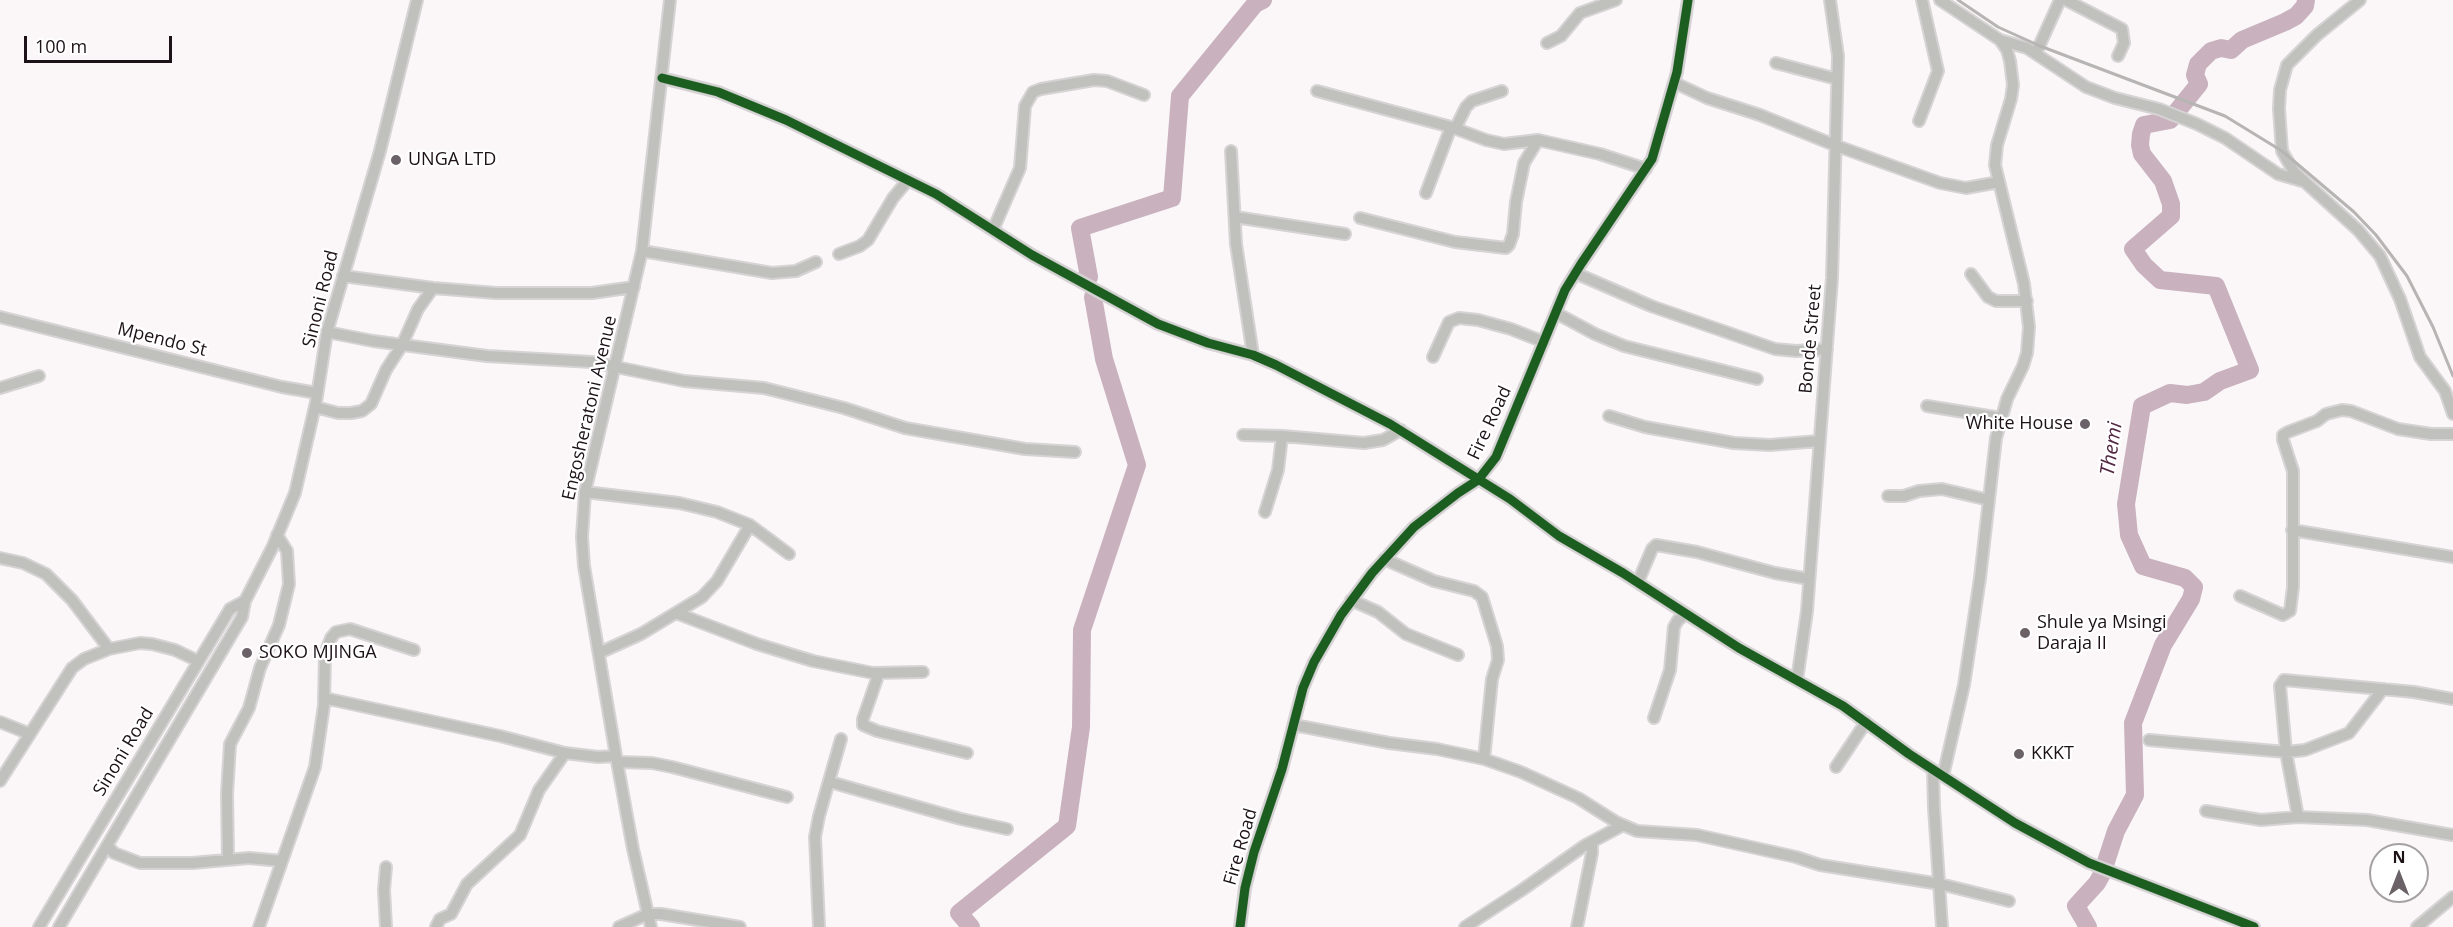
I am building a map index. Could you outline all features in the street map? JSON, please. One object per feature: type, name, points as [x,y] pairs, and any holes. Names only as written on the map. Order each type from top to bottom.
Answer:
[{"type":"street","name":"Sinoni Road","points":[[59,927],[242,617],[245,602],[295,493],[315,406],[327,332],[380,151],[417,0]]},
{"type":"street","name":"Engosheratoni Avenue","points":[[651,927],[633,849],[599,653],[582,552],[582,520],[585,492],[642,251],[670,0]]},
{"type":"street","points":[[1547,43],[1561,36],[1580,13],[1617,0]]},
{"type":"street","name":"Fire Road","points":[[1240,927],[1252,861],[1275,792],[1303,688],[1312,667],[1352,600],[1384,559],[1431,513],[1478,480],[1490,468],[1503,443],[1556,313],[1575,273],[1646,169],[1656,147],[1675,83],[1688,0]]},
{"type":"street","name":"Bonde Street","points":[[1797,680],[1803,648],[1833,268],[1838,43],[1830,0]]},
{"type":"street","points":[[1919,121],[1938,71],[1922,0]]},
{"type":"street","points":[[1940,0],[2000,40],[2007,50],[2013,85],[2009,109],[1997,145],[1995,165],[2027,301],[2027,353],[2007,399],[1996,438],[1980,578],[1964,685],[1938,773],[1934,808],[1942,927]]},
{"type":"street","points":[[2036,53],[2060,0]]},
{"type":"street","points":[[2066,0],[2122,29],[2124,43],[2118,56]]},
{"type":"street","points":[[2360,0],[2287,65],[2280,90],[2282,151],[2294,172],[2358,230],[2380,256],[2400,299],[2420,357],[2445,391],[2453,414]]},
{"type":"street","points":[[2000,40],[2015,43],[2036,53],[2086,87],[2115,98],[2159,109],[2197,124],[2225,138],[2278,174],[2305,182]]},
{"type":"street","points":[[1776,63],[1837,79]]},
{"type":"street","points":[[662,78],[705,88],[748,103],[959,207],[1032,255],[1158,324],[1209,343],[1253,355],[1276,365],[1401,430],[1510,499],[1559,536],[1638,582],[1739,648],[1824,694],[2015,823],[2089,863],[2253,927]]},
{"type":"street","points":[[993,230],[1020,168],[1024,106],[1033,92],[1094,80],[1107,81],[1144,95]]},
{"type":"street","points":[[1675,83],[1707,98],[1760,115],[1837,146],[1956,186],[1979,187],[2000,182]]},
{"type":"street","points":[[1317,91],[1504,144],[1538,140],[1600,154],[1646,169]]},
{"type":"street","points":[[1426,193],[1453,128],[1466,107],[1473,101],[1502,91]]},
{"type":"street","points":[[1360,218],[1455,242],[1506,248],[1513,234],[1519,183],[1524,164],[1538,140]]},
{"type":"street","points":[[1231,152],[1236,244],[1253,355]]},
{"type":"street","points":[[839,254],[860,246],[868,240],[893,198],[908,180]]},
{"type":"street","points":[[1235,217],[1345,234]]},
{"type":"street","points":[[642,251],[772,273],[796,271],[816,262]]},
{"type":"street","points":[[1575,273],[1651,306],[1775,349],[1796,351],[1827,349]]},
{"type":"street","points":[[1971,274],[1988,297],[1996,301],[2027,301]]},
{"type":"street","points":[[343,276],[433,288],[496,292],[565,294],[611,292],[634,287]]},
{"type":"street","points":[[315,406],[338,413],[362,411],[371,404],[418,309],[433,288]]},
{"type":"street","points":[[1556,313],[1595,334],[1624,346],[1757,379]]},
{"type":"street","name":"Mpendo St","points":[[0,317],[282,387],[317,393]]},
{"type":"street","points":[[1433,357],[1449,322],[1459,318],[1484,321],[1544,342]]},
{"type":"street","points":[[327,332],[402,345],[510,358],[576,360],[684,381],[772,390],[844,408],[914,430],[1024,449],[1075,452]]},
{"type":"street","points":[[0,388],[39,376]]},
{"type":"street","points":[[1927,406],[2001,418]]},
{"type":"street","points":[[2240,596],[2283,615],[2290,611],[2293,588],[2293,471],[2283,435],[2317,421],[2326,414],[2342,410],[2398,429],[2431,434],[2453,434]]},
{"type":"street","points":[[1609,416],[1645,427],[1734,443],[1770,445],[1819,441]]},
{"type":"street","points":[[1243,435],[1364,443],[1383,440],[1401,430]]},
{"type":"street","points":[[1264,512],[1278,470],[1282,436]]},
{"type":"street","points":[[1888,496],[1904,496],[1919,491],[1942,489],[1989,500]]},
{"type":"street","points":[[585,492],[698,506],[750,525],[789,554]]},
{"type":"street","points":[[599,653],[641,634],[709,590],[750,525]]},
{"type":"street","points":[[2292,530],[2453,557]]},
{"type":"street","points":[[228,859],[227,794],[230,744],[246,714],[260,668],[279,625],[289,584],[290,568],[287,551],[277,535]]},
{"type":"street","points":[[1638,582],[1652,549],[1656,545],[1809,579]]},
{"type":"street","points":[[0,558],[23,563],[46,574],[72,600],[109,649]]},
{"type":"street","points":[[1384,559],[1434,581],[1474,591],[1482,597],[1497,646],[1498,660],[1492,680],[1484,759]]},
{"type":"street","points":[[1352,600],[1378,612],[1406,634],[1458,655]]},
{"type":"street","name":"Sinoni Road","points":[[39,927],[230,609],[245,602]]},
{"type":"street","points":[[676,613],[782,653],[866,672],[922,672]]},
{"type":"street","points":[[1654,718],[1670,670],[1674,627],[1678,620],[1686,614]]},
{"type":"street","points":[[259,927],[310,785],[318,752],[324,698],[325,654],[331,638],[336,632],[350,629],[414,651]]},
{"type":"street","points":[[0,781],[72,668],[84,659],[109,649],[140,643],[175,651],[198,661]]},
{"type":"street","points":[[879,673],[863,725],[869,729],[907,740],[967,753]]},
{"type":"street","points":[[2298,817],[2286,752],[2280,686],[2284,680],[2383,689],[2453,699]]},
{"type":"street","points":[[2149,740],[2286,752],[2305,750],[2349,733],[2383,689]]},
{"type":"street","points":[[324,698],[500,736],[565,753],[672,767],[787,797]]},
{"type":"street","points":[[0,722],[30,734]]},
{"type":"street","points":[[1836,767],[1866,722]]},
{"type":"street","points":[[1294,725],[1389,743],[1437,748],[1484,759],[1521,772],[1578,798],[1637,831],[1697,835],[1796,857],[1820,865],[1940,884],[2009,901]]},
{"type":"street","points":[[819,927],[815,837],[841,739]]},
{"type":"street","points":[[436,927],[440,919],[451,914],[467,884],[520,835],[539,790],[565,753]]},
{"type":"street","points":[[830,782],[961,819],[1007,829]]},
{"type":"street","points":[[2206,811],[2261,820],[2298,817],[2367,820],[2453,835]]},
{"type":"street","points":[[1465,927],[1592,842],[1623,825]]},
{"type":"street","points":[[1577,927],[1592,853],[1592,842]]},
{"type":"street","points":[[108,846],[114,853],[141,863],[249,858],[282,861]]},
{"type":"street","points":[[386,867],[384,908],[386,927]]},
{"type":"street","points":[[2417,927],[2453,897]]},
{"type":"street","points":[[619,927],[648,914],[682,916],[740,927]]},
{"type":"waterway","points":[[1089,277],[1080,228],[1172,198],[1180,96],[1255,4],[1263,0]]},
{"type":"waterway","name":"Themi","points":[[2088,927],[2076,906],[2102,874],[2116,831],[2135,795],[2133,723],[2163,645],[2191,599],[2194,587],[2185,578],[2143,566],[2129,535],[2126,504],[2142,406],[2170,393],[2187,395],[2204,392],[2220,381],[2250,370],[2216,286],[2160,280],[2144,265],[2133,249],[2171,216],[2171,204],[2163,181],[2142,154],[2141,134],[2144,125],[2170,120],[2199,84],[2195,75],[2198,64],[2211,51],[2221,48],[2231,50],[2242,40],[2285,22],[2296,16],[2305,6],[2306,0]]},
{"type":"waterway","points":[[971,927],[959,913],[1067,826],[1081,727],[1082,630],[1137,465],[1104,359],[1093,297]]},
{"type":"railway","points":[[1958,0],[1998,27],[2040,46],[2225,116],[2282,151],[2354,212],[2376,235],[2407,276],[2433,327],[2453,376]]},
{"type":"cycle path","points":[[1240,927],[1245,888],[1254,852],[1282,769],[1303,688],[1314,662],[1341,615],[1372,573],[1414,527],[1478,480],[1496,457],[1565,290],[1652,159],[1677,72],[1688,0]]},
{"type":"cycle path","points":[[662,78],[718,92],[786,120],[936,194],[1032,255],[1158,324],[1208,343],[1253,355],[1390,424],[1510,499],[1559,536],[1623,573],[1739,648],[1843,706],[1909,754],[2015,823],[2089,863],[2254,927]]},
{"type":"place","name":"UNGA LTD","points":[[396,160]]},
{"type":"place","name":"White House","points":[[2085,424]]},
{"type":"place","name":"Shule ya Msingi Daraja II","points":[[2025,633]]},
{"type":"place","name":"SOKO MJINGA","points":[[247,653]]},
{"type":"place","name":"KKKT","points":[[2019,754]]}]
